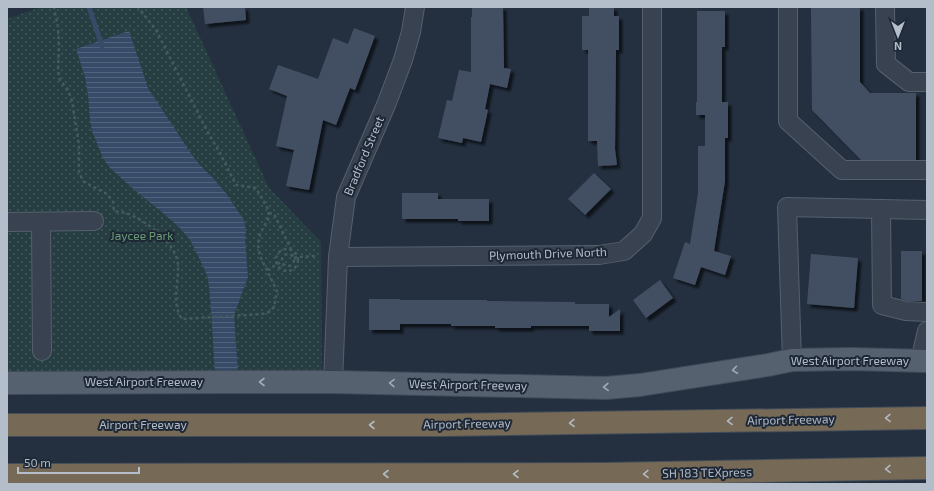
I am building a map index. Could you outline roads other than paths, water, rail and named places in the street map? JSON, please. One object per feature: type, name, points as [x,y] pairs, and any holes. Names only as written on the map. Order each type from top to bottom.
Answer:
[{"type":"highway","name":"Airport Freeway","points":[[7,425],[444,425],[927,418]]},
{"type":"highway","name":"SH 183 TEXpress","points":[[7,475],[606,474],[927,468]]},
{"type":"main road","name":"West Airport Freeway","points":[[7,383],[333,382],[606,388],[640,385],[792,360],[851,359],[925,366]]},
{"type":"main road","points":[[768,365],[794,372],[925,366]]},
{"type":"street","name":"Bradford Street","points":[[333,382],[338,257],[346,197],[386,105],[403,60],[411,32],[415,7]]},
{"type":"street","name":"Plymouth Drive North","points":[[338,257],[599,255],[624,251],[643,234],[652,218],[652,7]]},
{"type":"street","points":[[788,7],[788,120],[842,170],[927,170]]},
{"type":"street","points":[[885,7],[886,64],[909,82],[927,82]]},
{"type":"street","points":[[792,360],[787,207],[927,210]]},
{"type":"street","points":[[881,209],[882,305],[906,311],[927,312]]},
{"type":"street","points":[[7,222],[94,221]]},
{"type":"street","points":[[41,222],[42,351]]},
{"type":"street","points":[[925,366],[927,331]]},
{"type":"water","points":[[129,31],[148,88],[192,155],[225,192],[244,220],[246,231],[245,239],[248,277],[234,315],[238,372],[215,372],[208,279],[190,240],[179,227],[110,168],[103,158],[92,131],[85,77],[76,49]]},
{"type":"waterway","points":[[89,7],[102,46]]},
{"type":"park label","name":"Jaycee Park","points":[[142,236]]}]
